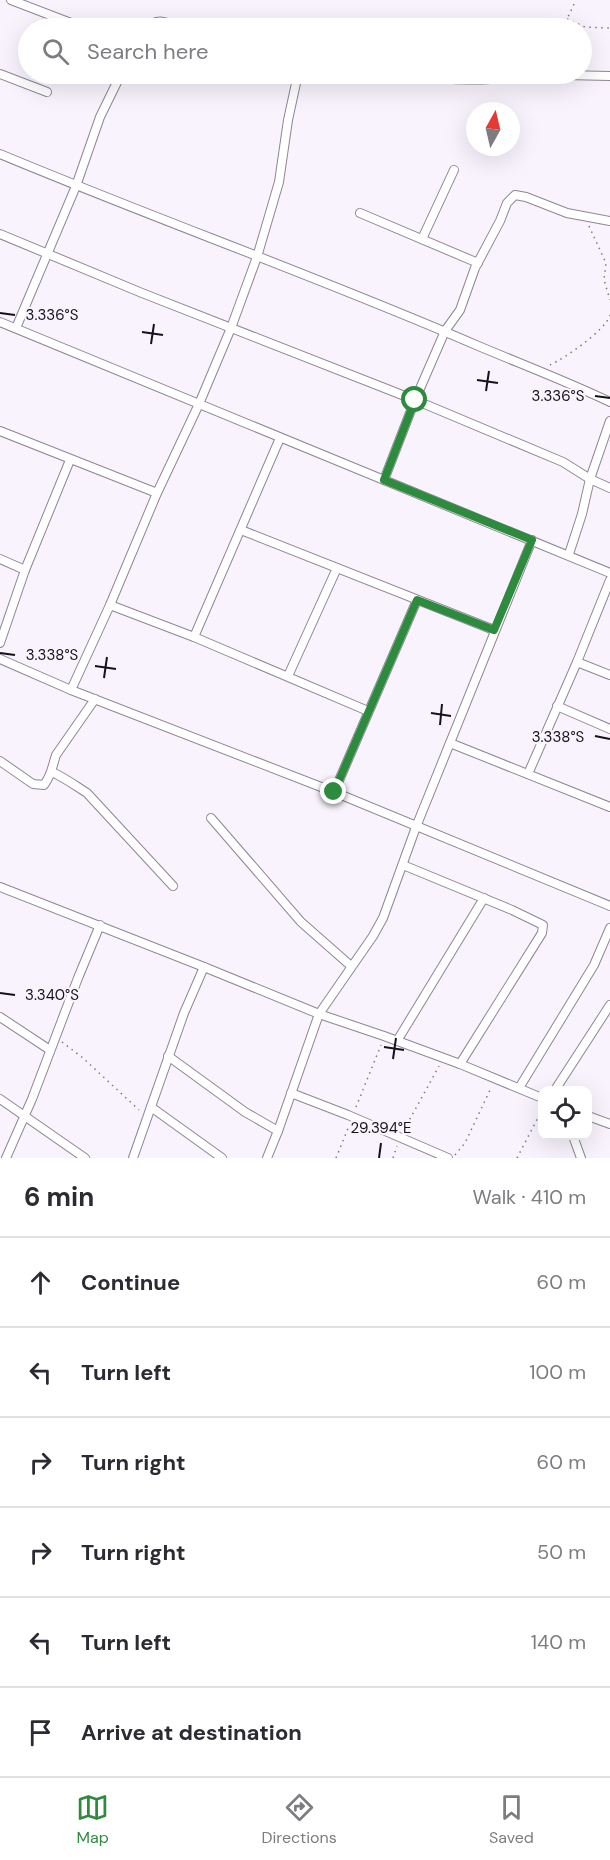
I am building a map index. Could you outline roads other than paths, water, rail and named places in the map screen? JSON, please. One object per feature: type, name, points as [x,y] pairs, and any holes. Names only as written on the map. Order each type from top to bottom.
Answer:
[{"type":"street","points":[[11,0],[58,18]]},
{"type":"street","points":[[0,74],[18,81]]},
{"type":"street","points":[[592,76],[610,76]]},
{"type":"street","points":[[26,84],[47,92]]},
{"type":"street","points":[[16,328],[76,186],[100,117],[116,84]]},
{"type":"street","points":[[71,690],[231,328],[257,257],[279,182],[296,84]]},
{"type":"street","points":[[0,154],[445,331],[569,382],[610,402]]},
{"type":"street","points":[[422,239],[454,170]]},
{"type":"street","points":[[384,480],[445,331],[460,310],[477,262],[500,221],[507,202],[515,195],[526,196],[567,213],[610,221]]},
{"type":"street","points":[[360,213],[477,262]]},
{"type":"street","points":[[0,234],[415,400],[562,462],[610,488]]},
{"type":"street","points":[[0,322],[610,573]]},
{"type":"street","points":[[569,555],[590,479],[610,421]]},
{"type":"street","points":[[0,431],[157,493]]},
{"type":"street","points":[[194,637],[280,438]]},
{"type":"street","points":[[0,644],[25,570],[70,460]]},
{"type":"street","points":[[240,530],[494,630]]},
{"type":"street","points":[[267,1158],[319,1014],[383,918],[416,826],[532,540]]},
{"type":"street","points":[[0,559],[25,570]]},
{"type":"street","points":[[288,676],[338,568]]},
{"type":"street","points":[[528,774],[610,580]]},
{"type":"street","points":[[334,792],[417,600]]},
{"type":"street","points":[[110,605],[194,637],[368,711]]},
{"type":"street","points":[[0,659],[71,690],[334,792],[610,906]]},
{"type":"street","points":[[577,662],[610,675]]},
{"type":"street","points":[[0,762],[22,778],[38,786],[44,785],[52,772],[56,755],[95,699]]},
{"type":"street","points":[[557,706],[610,729]]},
{"type":"street","points":[[450,742],[610,807]]},
{"type":"street","points":[[52,772],[76,788],[87,792],[173,886]]},
{"type":"street","points":[[211,818],[302,922],[351,966]]},
{"type":"street","points":[[403,865],[540,922],[544,928],[460,1064]]},
{"type":"street","points":[[0,887],[319,1014],[460,1064],[538,1096]]},
{"type":"street","points":[[397,1041],[484,898]]},
{"type":"street","points":[[6,1158],[32,1099],[100,926]]},
{"type":"street","points":[[519,1088],[594,965],[610,928]]},
{"type":"street","points":[[133,1158],[168,1056],[204,967]]},
{"type":"street","points":[[558,1086],[610,1005]]},
{"type":"street","points":[[0,1017],[50,1050]]},
{"type":"street","points":[[168,1056],[245,1112],[278,1131]]},
{"type":"street","points":[[291,1093],[448,1158]]},
{"type":"street","points":[[0,1099],[85,1158]]},
{"type":"street","points":[[150,1107],[222,1158]]},
{"type":"street","points":[[592,1117],[610,1124]]},
{"type":"street","points":[[574,1140],[581,1158]]}]
